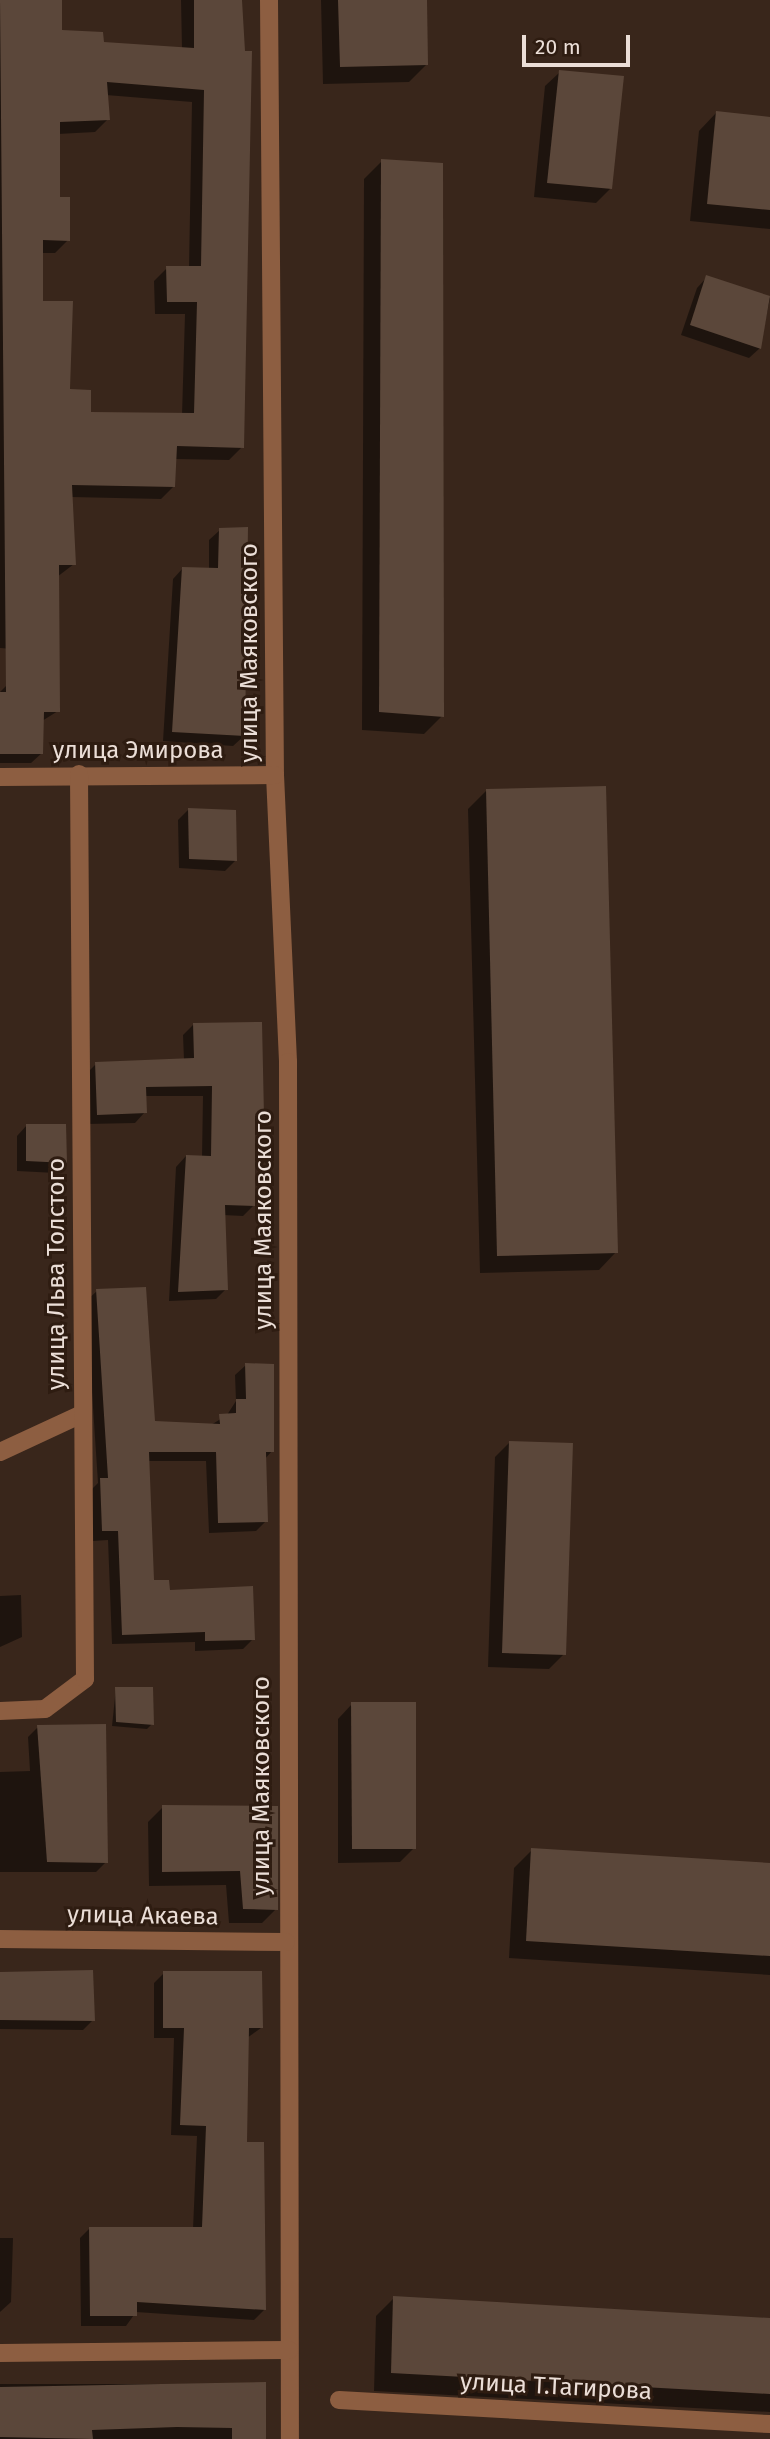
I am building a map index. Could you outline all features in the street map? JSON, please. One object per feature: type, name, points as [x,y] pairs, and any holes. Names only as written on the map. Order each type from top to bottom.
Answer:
[{"type":"street","name":"улица Маяковского","points":[[269,0],[275,775],[288,1062],[286,1942],[290,2439]]},
{"type":"street","name":"улица Эмирова","points":[[0,777],[79,774],[275,775]]},
{"type":"street","name":"улица Льва Толстого","points":[[0,1711],[45,1709],[85,1679],[79,774]]},
{"type":"street","points":[[0,1452],[82,1414]]},
{"type":"street","name":"улица Акаева","points":[[0,1939],[286,1942]]},
{"type":"street","points":[[0,2353],[289,2350]]},
{"type":"street","name":"улица Т.Тагирова","points":[[339,2400],[770,2424]]},
{"type":"building","points":[[0,0],[62,0],[62,30],[103,32],[104,42],[194,48],[194,0],[242,0],[245,51],[252,51],[244,448],[177,446],[175,487],[72,485],[76,565],[59,565],[60,712],[44,712],[43,754],[0,754],[0,692],[6,692]],"holes":[[[107,82],[204,90],[201,266],[166,266],[167,302],[197,302],[194,413],[91,412],[91,390],[70,389],[73,301],[43,301],[43,240],[70,241],[70,197],[60,197],[60,122],[110,120]]]},
{"type":"building","points":[[338,0],[427,0],[428,65],[340,67]]},
{"type":"building","points":[[559,70],[624,76],[612,189],[547,183]]},
{"type":"building","points":[[716,111],[770,117],[770,210],[707,204]]},
{"type":"building","points":[[381,159],[443,163],[444,717],[379,712]]},
{"type":"building","points":[[706,275],[770,296],[761,349],[690,325]]},
{"type":"building","points":[[248,527],[245,736],[172,732],[182,567],[218,568],[219,528]]},
{"type":"building","points":[[606,786],[618,1253],[497,1256],[486,789]]},
{"type":"building","points":[[188,808],[236,810],[237,861],[189,859]]},
{"type":"building","points":[[262,1022],[264,1116],[255,1116],[255,1206],[225,1205],[228,1290],[178,1292],[186,1155],[211,1156],[212,1086],[146,1087],[147,1113],[97,1115],[95,1062],[194,1058],[193,1023]]},
{"type":"building","points":[[26,1124],[66,1124],[67,1163],[26,1161]]},
{"type":"building","points":[[146,1287],[155,1421],[220,1424],[219,1414],[236,1413],[236,1399],[246,1399],[245,1363],[274,1364],[274,1452],[266,1452],[268,1522],[218,1523],[216,1452],[149,1452],[154,1580],[169,1580],[170,1590],[253,1586],[255,1640],[205,1641],[205,1632],[122,1635],[118,1531],[102,1531],[100,1478],[108,1478],[96,1289]]},
{"type":"building","points":[[509,1441],[573,1443],[566,1655],[502,1653]]},
{"type":"building","points":[[115,1687],[153,1687],[154,1725],[116,1722]]},
{"type":"building","points":[[351,1702],[416,1702],[416,1849],[352,1849]]},
{"type":"building","points":[[106,1724],[108,1863],[47,1862],[37,1725]]},
{"type":"building","points":[[162,1805],[278,1806],[278,1910],[243,1909],[240,1871],[162,1872]]},
{"type":"building","points":[[531,1848],[770,1863],[770,1956],[526,1941]]},
{"type":"building","points":[[93,1970],[95,2021],[0,2020],[0,1972]]},
{"type":"building","points":[[163,1971],[262,1971],[263,2028],[249,2028],[247,2142],[264,2142],[266,2310],[137,2302],[137,2316],[90,2316],[89,2227],[202,2227],[206,2126],[180,2125],[184,2028],[163,2028]]},
{"type":"building","points":[[393,2296],[770,2318],[770,2394],[391,2373]]},
{"type":"building","points":[[266,2382],[266,2439],[232,2439],[232,2428],[177,2427],[92,2430],[93,2439],[0,2437],[0,2387]]}]
